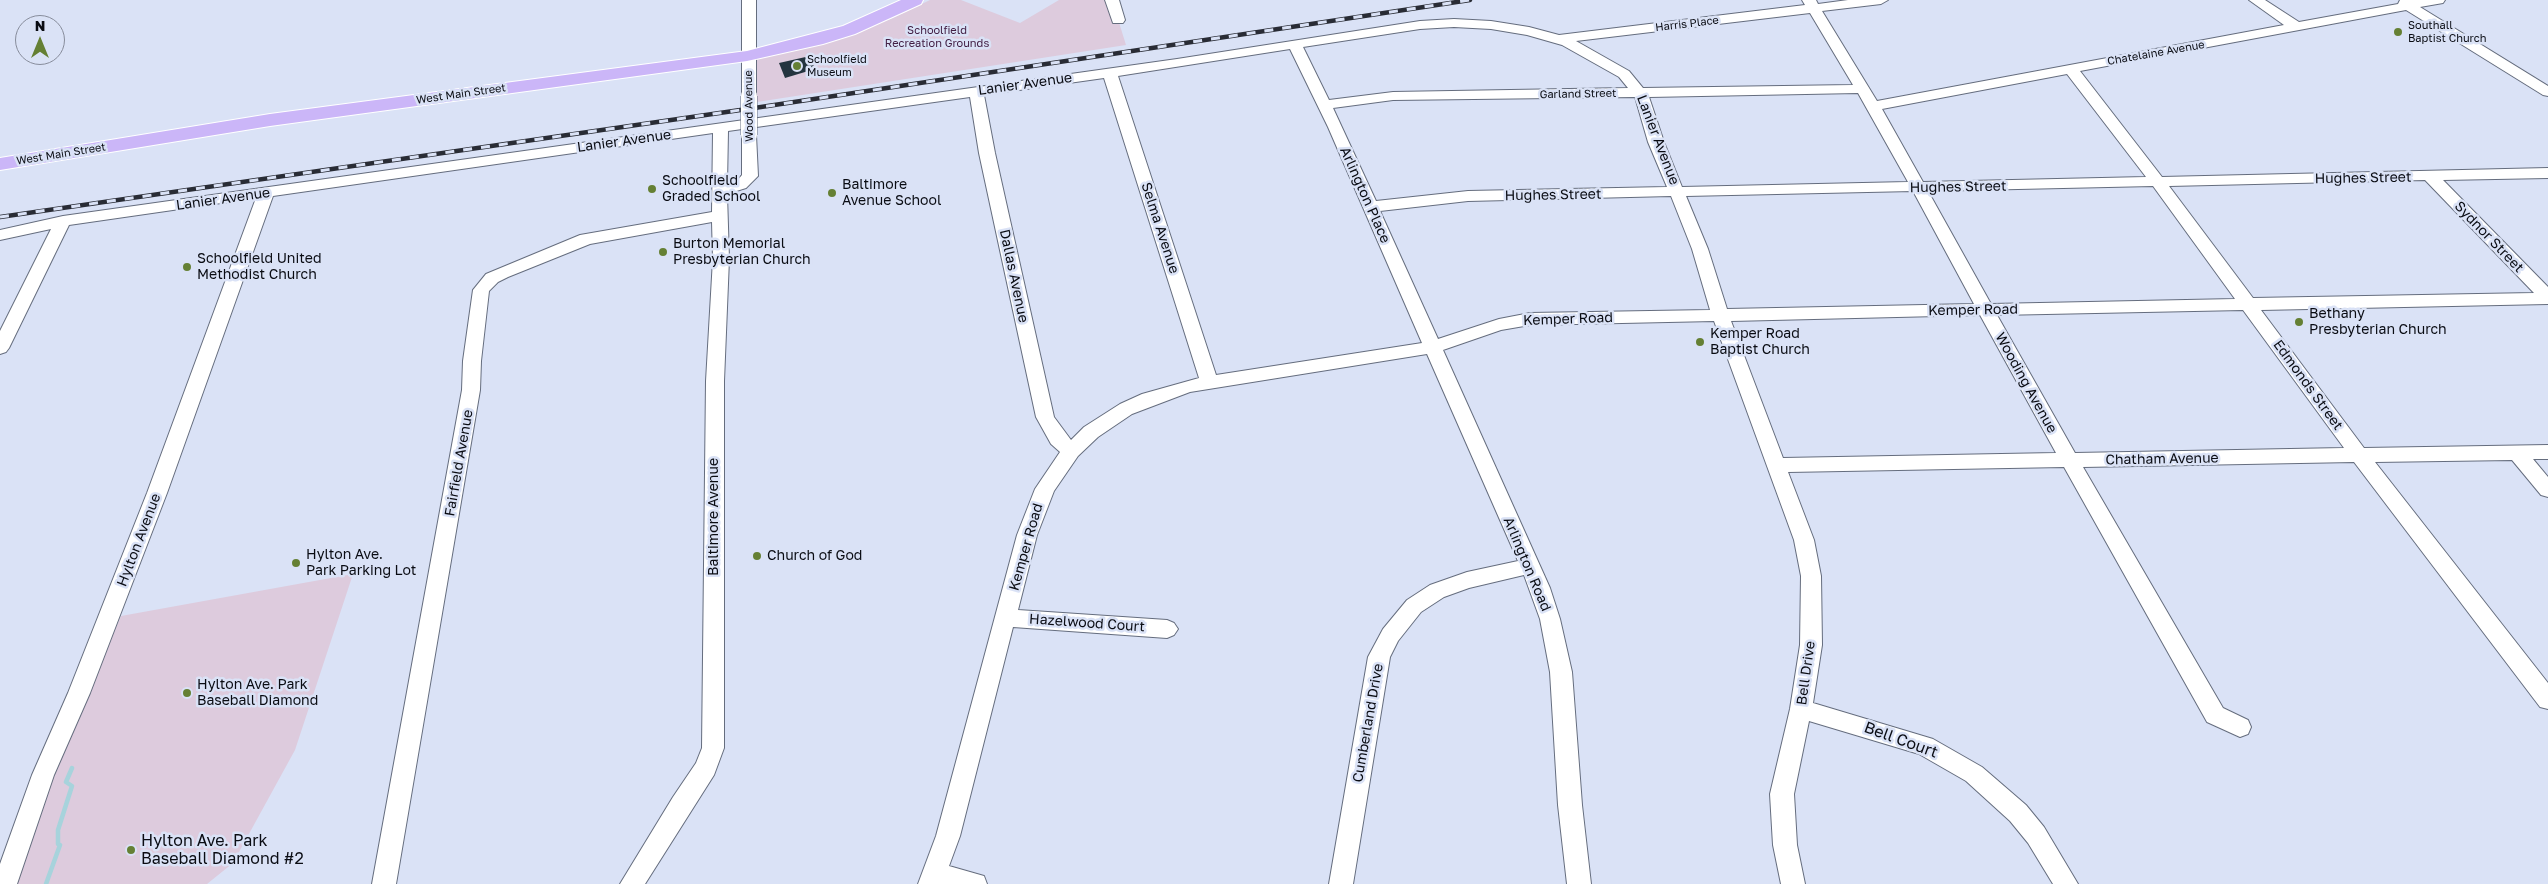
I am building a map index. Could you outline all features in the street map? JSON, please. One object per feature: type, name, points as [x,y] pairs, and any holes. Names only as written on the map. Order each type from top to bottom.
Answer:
[{"type":"main road","name":"West Main Street","points":[[0,164],[263,121],[748,56],[817,40],[849,30],[915,0]]},
{"type":"street","name":"Wood Avenue","points":[[719,191],[741,184],[750,176],[748,56],[750,0]]},
{"type":"street","points":[[1112,0],[1118,20]]},
{"type":"street","name":"Harris Place","points":[[1559,39],[1812,5],[1881,0]]},
{"type":"street","points":[[2256,0],[2297,27]]},
{"type":"street","name":"Chatelaine Avenue","points":[[1873,106],[2297,27],[2403,3],[2438,0]]},
{"type":"street","points":[[2403,3],[2548,92]]},
{"type":"street","name":"Wooding Avenue","points":[[1812,5],[1873,106],[2215,715],[2240,727]]},
{"type":"street","name":"Lanier Avenue","points":[[0,235],[63,221],[1110,73],[1420,25],[1454,23],[1508,27],[1559,39],[1612,65],[1632,81],[1640,92],[1656,142],[1700,249],[1720,314],[1776,465]]},
{"type":"street","name":"Arlington Place","points":[[1295,45],[1324,105],[1432,347]]},
{"type":"street","name":"Edmonds Street","points":[[2071,69],[2158,182],[2359,455],[2548,700]]},
{"type":"street","name":"Selma Avenue","points":[[1110,73],[1160,224],[1209,383]]},
{"type":"street","points":[[2520,75],[2548,74]]},
{"type":"street","name":"Garland Street","points":[[1324,105],[1394,96],[1863,89]]},
{"type":"street","name":"Dallas Avenue","points":[[976,91],[987,153],[1045,417],[1058,438],[1071,451]]},
{"type":"street","name":"Baltimore Avenue","points":[[632,884],[681,804],[706,768],[714,748],[714,390],[721,259],[719,191],[721,127]]},
{"type":"street","name":"Hughes Street","points":[[1369,207],[1468,196],[1918,188],[2548,173]]},
{"type":"street","name":"Sydnor Street","points":[[2430,176],[2548,298]]},
{"type":"street","name":"Hylton Avenue","points":[[5,884],[43,775],[79,693],[157,494],[266,193]]},
{"type":"street","name":"Fairfield Avenue","points":[[384,884],[471,390],[472,361],[481,290],[492,278],[502,273],[586,239],[720,216]]},
{"type":"street","points":[[0,348],[63,221]]},
{"type":"street","name":"Kemper Road","points":[[932,879],[948,836],[1034,512],[1049,482],[1071,451],[1091,432],[1126,409],[1166,393],[1209,383],[1432,347],[1499,325],[1530,319],[2548,298]]},
{"type":"street","name":"Arlington Road","points":[[1432,347],[1530,566],[1550,619],[1559,658],[1570,805],[1579,884]]},
{"type":"street","name":"Chatham Avenue","points":[[1776,465],[2548,452]]},
{"type":"street","points":[[2517,453],[2548,490]]},
{"type":"street","name":"Bell Drive","points":[[1776,465],[1804,540],[1811,576],[1811,645],[1801,709],[1782,794],[1785,845],[1793,884]]},
{"type":"street","name":"Cumberland Drive","points":[[1341,884],[1379,657],[1390,636],[1414,606],[1437,591],[1467,580],[1530,566]]},
{"type":"street","name":"Hazelwood Court","points":[[1006,618],[1168,629]]},
{"type":"street","name":"Bell Court","points":[[1801,709],[1925,746],[1974,774],[2018,813],[2036,835],[2066,884]]},
{"type":"street","points":[[932,879],[976,884]]},
{"type":"green space","name":"Schoolfield Recreation Grounds","points":[[930,0],[961,0],[1020,23],[1059,0],[1112,0],[1126,45],[757,102],[756,59],[826,43],[893,18]]},
{"type":"green space","points":[[353,574],[295,750],[233,863],[207,884],[11,884],[65,742],[121,616]]},
{"type":"building","name":"Schoolfield Museum","points":[[810,56],[815,69],[785,78],[779,63]]},
{"type":"waterway","points":[[46,884],[60,845],[58,844],[58,830],[72,786],[66,782],[72,768]]},
{"type":"railway","points":[[0,217],[761,107],[1470,0]]},
{"type":"place","name":"Southall Baptist Church","points":[[2398,32]]},
{"type":"place","name":"Schoolfield Museum","points":[[797,66]]},
{"type":"place","name":"Schoolfield Graded School","points":[[652,189]]},
{"type":"place","name":"Baltimore Avenue School","points":[[832,193]]},
{"type":"place","name":"Burton Memorial Presbyterian Church","points":[[663,252]]},
{"type":"place","name":"Schoolfield United Methodist Church","points":[[187,267]]},
{"type":"place","name":"Bethany Presbyterian Church","points":[[2299,322]]},
{"type":"place","name":"Kemper Road Baptist Church","points":[[1700,342]]},
{"type":"place","name":"Church of God","points":[[757,556]]},
{"type":"place","name":"Hylton Ave. Park Parking Lot","points":[[296,563]]},
{"type":"place","name":"Hylton Ave. Park Baseball Diamond","points":[[187,693]]},
{"type":"place","name":"Hylton Ave. Park Baseball Diamond #2","points":[[131,850]]}]
